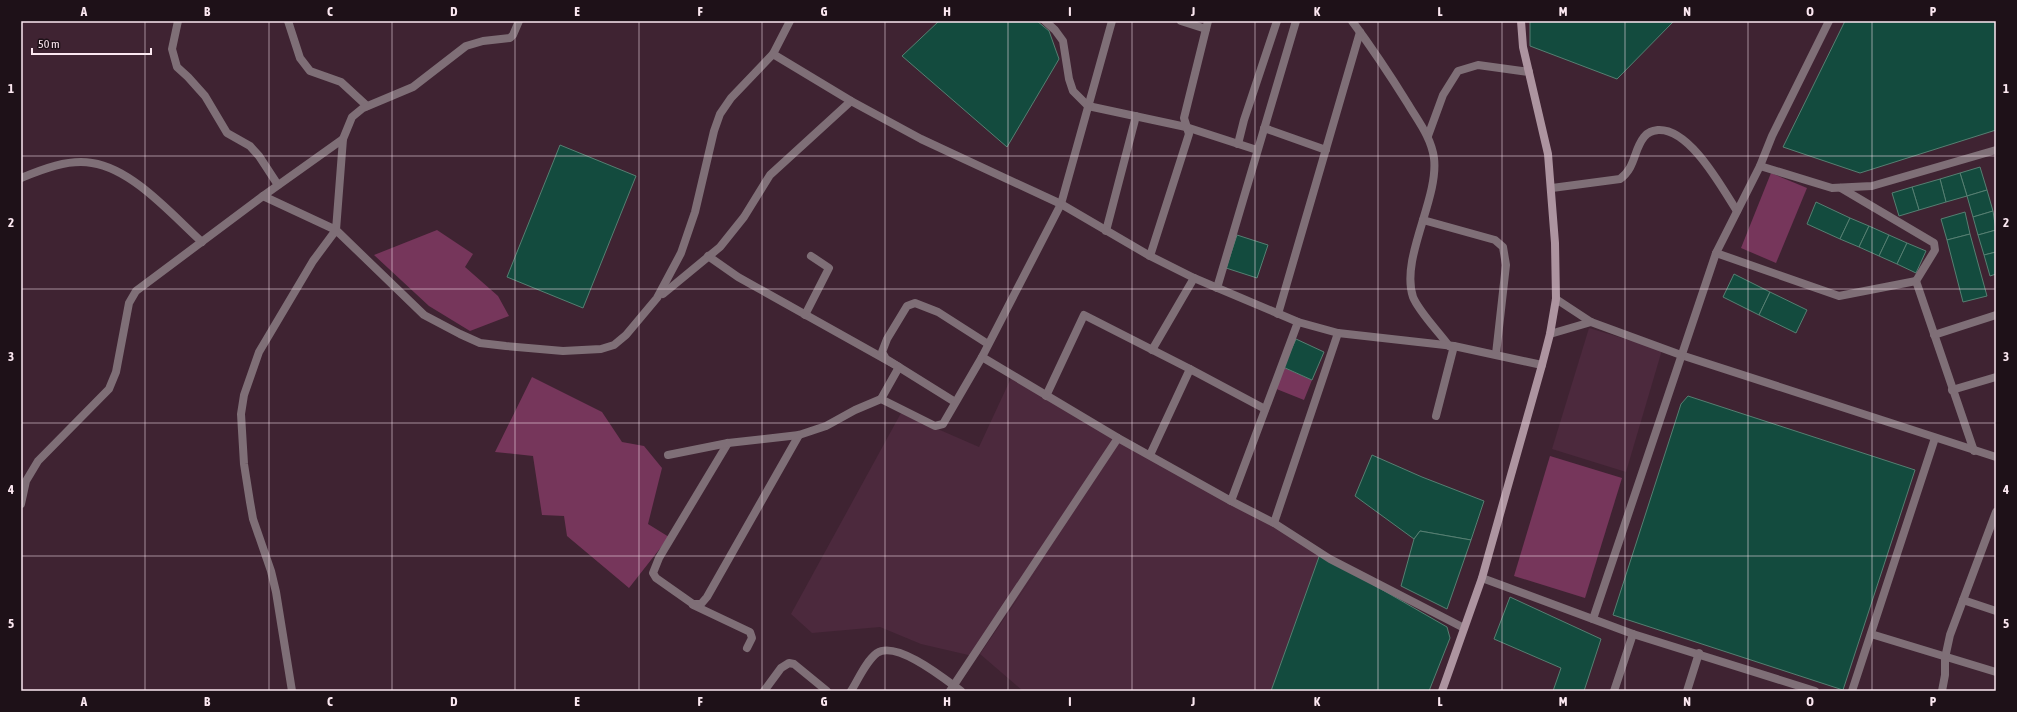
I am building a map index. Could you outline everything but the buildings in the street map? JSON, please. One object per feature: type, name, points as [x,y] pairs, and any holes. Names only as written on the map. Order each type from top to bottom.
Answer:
[{"type":"main road","points":[[1442,691],[1482,578],[1542,365],[1550,334],[1556,299],[1557,273],[1552,188],[1548,154],[1523,47],[1522,21]]},
{"type":"street","points":[[178,21],[172,49],[176,67],[188,77],[205,96],[227,133],[250,146],[259,156],[278,185]]},
{"type":"street","points":[[288,21],[300,58],[310,70],[341,82],[367,106]]},
{"type":"street","points":[[292,691],[276,592],[271,571],[253,519],[250,502],[244,464],[242,414],[244,395],[259,352],[313,261],[336,230],[342,139],[352,118],[367,106],[413,87],[466,46],[483,41],[510,38],[514,35],[519,21]]},
{"type":"street","points":[[657,298],[681,253],[695,212],[714,131],[720,114],[732,98],[773,54],[790,21]]},
{"type":"street","points":[[1045,21],[1055,30],[1063,41],[1069,79],[1073,91],[1088,106],[1186,127],[1257,150]]},
{"type":"street","points":[[881,399],[935,426],[942,424],[982,357],[1061,204],[1112,21]]},
{"type":"street","points":[[1150,256],[1188,134],[1184,118],[1207,25],[1181,21]]},
{"type":"street","points":[[1238,144],[1244,120],[1277,21]]},
{"type":"street","points":[[1217,288],[1296,21]]},
{"type":"street","points":[[1352,21],[1391,77],[1428,136],[1433,150],[1434,172],[1412,266],[1412,288],[1413,298],[1452,346]]},
{"type":"street","points":[[1593,619],[1716,253],[1760,166],[1772,136],[1830,21]]},
{"type":"street","points":[[1278,314],[1360,32]]},
{"type":"street","points":[[773,54],[851,101],[965,161],[1061,204],[1150,256],[1194,278],[1278,314],[1298,322],[1338,333],[1452,346],[1496,354],[1542,365]]},
{"type":"street","points":[[1428,136],[1443,95],[1458,71],[1478,65],[1529,72]]},
{"type":"street","points":[[263,196],[336,230],[424,315],[480,343],[541,350],[585,351],[601,349],[614,345],[626,335],[657,298],[720,247],[734,232],[770,175],[851,101]]},
{"type":"street","points":[[1106,231],[1136,116]]},
{"type":"street","points":[[1264,128],[1326,150]]},
{"type":"street","points":[[1552,188],[1620,179],[1629,172],[1644,137],[1650,132],[1669,131],[1687,142],[1709,168],[1737,211]]},
{"type":"street","points":[[21,504],[26,481],[38,461],[109,389],[116,372],[129,303],[136,291],[342,139]]},
{"type":"street","points":[[1760,166],[1832,188],[1872,186],[1996,150]]},
{"type":"street","points":[[21,178],[42,170],[65,164],[91,163],[109,167],[132,180],[202,242]]},
{"type":"street","points":[[1716,253],[1839,296],[1916,281],[1935,250],[1934,242],[1840,188]]},
{"type":"street","points":[[1423,220],[1496,240],[1503,247],[1506,265],[1496,354]]},
{"type":"street","points":[[708,256],[738,277],[899,367],[955,402]]},
{"type":"street","points":[[805,315],[829,268],[811,256]]},
{"type":"street","points":[[1152,350],[1194,278]]},
{"type":"street","points":[[1916,281],[1974,451]]},
{"type":"street","points":[[1556,299],[1590,322],[1681,355],[1996,457]]},
{"type":"street","points":[[899,367],[884,356],[883,348],[907,306],[912,303],[920,304],[938,312],[988,344]]},
{"type":"street","points":[[1046,396],[1084,315],[1265,409]]},
{"type":"street","points":[[1934,334],[1996,315]]},
{"type":"street","points":[[1231,501],[1298,322]]},
{"type":"street","points":[[1550,334],[1590,322]]},
{"type":"street","points":[[1274,523],[1338,333]]},
{"type":"street","points":[[1436,416],[1452,346]]},
{"type":"street","points":[[982,357],[1118,438],[1231,501],[1274,523],[1330,559],[1464,628]]},
{"type":"street","points":[[668,455],[728,443],[799,435],[826,426],[855,410],[881,399],[899,367]]},
{"type":"street","points":[[1150,455],[1190,370]]},
{"type":"street","points":[[1952,390],[1996,377]]},
{"type":"street","points":[[693,604],[699,605],[707,597],[799,435]]},
{"type":"street","points":[[952,688],[1118,438]]},
{"type":"street","points":[[1852,691],[1936,438]]},
{"type":"street","points":[[728,443],[659,558],[653,573],[656,578],[693,604],[750,632],[752,638],[747,648]]},
{"type":"street","points":[[1942,691],[1945,675],[1945,658],[1950,635],[1996,512]]},
{"type":"street","points":[[1482,578],[1633,634],[1815,691]]},
{"type":"street","points":[[1963,600],[1996,611]]},
{"type":"street","points":[[1614,691],[1633,634]]},
{"type":"street","points":[[1871,634],[1945,658],[1996,672]]},
{"type":"street","points":[[851,691],[872,658],[884,650],[920,662],[952,688],[961,691]]},
{"type":"street","points":[[1687,691],[1699,654]]},
{"type":"street","points":[[764,691],[781,668],[789,663],[794,664],[827,691]]},
{"type":"shaded area","points":[[1771,173],[1807,188],[1776,263],[1741,248]]},
{"type":"shaded area","points":[[437,230],[473,254],[465,267],[498,296],[509,316],[470,331],[429,306],[374,255]]},
{"type":"shaded area","points":[[1589,328],[1662,350],[1626,472],[1552,449]]},
{"type":"shaded area","points":[[1283,367],[1312,380],[1304,400],[1274,388]]},
{"type":"shaded area","points":[[1012,376],[1320,554],[1271,691],[1023,691],[980,654],[1046,557],[977,657],[921,644],[880,627],[812,633],[791,614],[901,413],[979,447]]},
{"type":"shaded area","points":[[532,377],[602,412],[622,442],[644,446],[662,468],[648,524],[669,537],[629,588],[567,536],[564,516],[542,515],[533,456],[495,452]]},
{"type":"shaded area","points":[[1550,456],[1622,478],[1585,598],[1514,576]]}]
